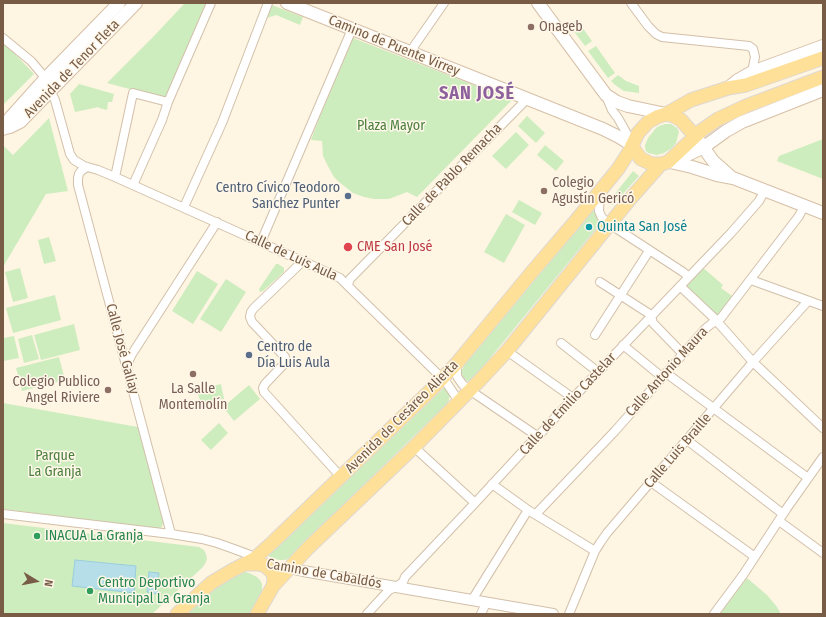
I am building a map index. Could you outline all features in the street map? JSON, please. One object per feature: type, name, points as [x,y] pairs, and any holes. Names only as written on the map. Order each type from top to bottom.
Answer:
[{"type":"main road","name":"Avenida de Tenor Fleta","points":[[3,128],[45,79],[119,3]]},
{"type":"main road","name":"Avenida de Tenor Fleta","points":[[3,128],[10,127],[20,122],[136,3]]},
{"type":"main road","name":"Camino de Puente Virrey","points":[[289,3],[604,129],[632,145]]},
{"type":"main road","points":[[538,3],[606,95],[617,102],[628,106],[674,116],[681,120],[704,147],[713,161],[733,178]]},
{"type":"main road","name":"Avenida de Cesáreo Alierta","points":[[728,88],[752,72],[823,46]]},
{"type":"main road","name":"Avenida de Cesáreo Alierta","points":[[177,614],[211,583],[253,563],[442,379],[600,192],[620,165],[638,133],[648,122],[691,100],[728,88],[746,85],[823,58]]},
{"type":"main road","name":"Avenida de Cesáreo Alierta","points":[[257,614],[273,586],[308,548],[471,391],[507,350],[630,199],[664,163],[679,152],[709,124],[746,106],[823,77]]},
{"type":"main road","name":"Avenida de Cesáreo Alierta","points":[[664,163],[681,158],[704,147],[726,131],[742,122],[823,90]]},
{"type":"main road","points":[[632,145],[641,159],[652,164],[664,163],[692,166],[717,175],[733,178],[823,213]]},
{"type":"main road","points":[[253,563],[270,570],[274,579],[273,586]]},
{"type":"street","points":[[133,185],[211,3]]},
{"type":"street","points":[[184,207],[222,123],[268,3]]},
{"type":"street","points":[[410,52],[444,3]]},
{"type":"street","points":[[631,3],[648,26],[656,34],[662,37],[746,45],[751,48],[756,57],[769,66]]},
{"type":"street","points":[[261,242],[352,29]]},
{"type":"street","points":[[3,38],[31,61],[40,71],[55,100],[70,154],[74,160],[84,166]]},
{"type":"street","points":[[752,72],[756,57]]},
{"type":"street","points":[[115,177],[133,93],[168,102]]},
{"type":"street","points":[[606,95],[612,110],[618,118],[632,145]]},
{"type":"street","name":"Calle de Pablo Remacha","points":[[349,287],[348,284],[350,279],[527,99]]},
{"type":"street","name":"Calle de Luis Aula","points":[[84,166],[98,170],[184,207],[340,278],[449,386],[455,394],[456,401],[454,407]]},
{"type":"street","name":"Calle José Galiay","points":[[84,166],[79,174],[78,185],[171,534]]},
{"type":"street","name":"Calle de Emilio Castelar","points":[[368,614],[389,590],[403,582],[405,577],[537,436],[731,233],[759,201],[764,190]]},
{"type":"street","points":[[600,192],[600,214],[602,218],[683,272],[688,277]]},
{"type":"street","name":"Calle Antonio Maura","points":[[536,514],[615,431],[707,327],[717,322],[721,318],[799,216],[804,206]]},
{"type":"street","points":[[127,369],[130,357],[217,222]]},
{"type":"street","points":[[595,335],[649,250]]},
{"type":"street","points":[[303,261],[254,308],[250,316],[252,322],[285,357],[284,364],[265,384],[263,388],[264,392],[342,477]]},
{"type":"street","points":[[750,280],[823,306]]},
{"type":"street","points":[[600,282],[651,316],[653,323],[683,354]]},
{"type":"street","points":[[680,286],[717,322],[753,362],[823,428]]},
{"type":"street","name":"Calle Luis Braille","points":[[569,614],[595,551],[607,533],[753,362],[808,301]]},
{"type":"street","points":[[561,343],[598,372]]},
{"type":"street","points":[[121,345],[122,348],[128,350],[137,347]]},
{"type":"street","points":[[623,345],[664,375],[714,408],[808,478]]},
{"type":"street","points":[[507,350],[573,398]]},
{"type":"street","points":[[457,363],[458,378],[463,384],[537,436]]},
{"type":"street","points":[[687,440],[823,553]]},
{"type":"street","points":[[414,447],[475,503]]},
{"type":"street","points":[[714,614],[823,457]]},
{"type":"street","points":[[651,482],[755,557]]},
{"type":"street","points":[[492,484],[528,510],[595,551]]},
{"type":"street","points":[[472,600],[528,510]]},
{"type":"street","name":"Camino de Cabaldós","points":[[3,514],[202,539],[244,552],[253,563],[276,568],[289,568],[553,614]]},
{"type":"street","points":[[481,614],[486,603]]},
{"type":"green space","points":[[185,3],[207,3],[166,99],[107,83],[154,36]]},
{"type":"green space","points":[[272,5],[303,17],[300,25],[276,15],[267,18]]},
{"type":"green space","points":[[577,20],[592,41],[585,46],[569,25]]},
{"type":"green space","name":"Plaza Mayor","points":[[353,38],[512,100],[417,197],[407,192],[389,199],[374,199],[353,193],[334,177],[323,156],[322,141],[311,140]]},
{"type":"green space","points":[[3,43],[34,74],[3,105]]},
{"type":"green space","points":[[596,46],[615,73],[608,78],[588,51]]},
{"type":"green space","points":[[618,75],[626,81],[639,86],[639,93],[624,91],[615,85],[611,81]]},
{"type":"green space","points":[[79,84],[114,94],[112,102],[108,102],[107,110],[99,107],[75,112],[70,94]]},
{"type":"green space","points":[[527,116],[545,133],[536,143],[518,126]]},
{"type":"green space","points":[[49,118],[68,191],[46,194],[3,267],[3,145],[13,155]]},
{"type":"green space","points":[[665,124],[671,124],[677,128],[679,132],[676,143],[672,148],[664,153],[657,155],[648,153],[645,145],[648,138],[656,128]]},
{"type":"green space","points":[[516,132],[529,145],[506,169],[492,156]]},
{"type":"green space","points":[[823,139],[823,179],[777,161],[779,156]]},
{"type":"green space","points":[[545,145],[564,161],[556,171],[537,155]]},
{"type":"green space","points":[[633,171],[639,176],[612,206],[614,195]]},
{"type":"green space","points":[[519,200],[542,213],[535,225],[512,212]]},
{"type":"green space","points":[[592,211],[594,211],[600,223],[599,225],[478,373],[470,382],[467,381],[463,377],[462,373],[465,364]]},
{"type":"green space","points":[[506,214],[525,225],[504,263],[484,252]]},
{"type":"green space","points":[[49,237],[56,261],[44,264],[38,240]]},
{"type":"green space","points":[[276,264],[284,268],[284,272],[260,292],[259,289]]},
{"type":"green space","points":[[701,266],[723,285],[721,288],[735,298],[717,318],[687,289],[685,283]]},
{"type":"green space","points":[[20,268],[28,298],[13,302],[5,272]]},
{"type":"green space","points":[[197,271],[218,284],[193,324],[172,311]]},
{"type":"green space","points":[[226,279],[246,292],[221,332],[200,319]]},
{"type":"green space","points":[[55,295],[61,320],[13,333],[6,308]]},
{"type":"green space","points":[[74,324],[80,350],[41,360],[34,335]]},
{"type":"green space","points":[[32,335],[39,359],[24,363],[18,339]]},
{"type":"green space","points":[[14,336],[19,358],[3,361],[3,338]]},
{"type":"green space","points":[[59,357],[65,380],[22,391],[16,368]]},
{"type":"green space","points":[[221,384],[224,399],[201,404],[197,390]]},
{"type":"green space","points":[[249,385],[260,399],[234,421],[223,407]]},
{"type":"green space","points":[[445,387],[450,395],[448,403],[289,559],[279,560],[268,556]]},
{"type":"green space","name":"Parque La Granja","points":[[3,403],[138,427],[163,521],[161,528],[157,529],[3,509]]},
{"type":"green space","points":[[219,423],[228,433],[211,450],[201,440]]},
{"type":"green space","name":"Centro Deportivo Municipal La Granja","points":[[3,523],[199,547],[204,550],[207,559],[202,568],[152,614],[3,614]]},
{"type":"green space","points":[[245,572],[257,577],[262,584],[262,594],[251,614],[185,614],[221,582]]},
{"type":"green space","points":[[747,578],[767,595],[781,614],[720,614]]},
{"type":"water","points":[[75,560],[136,566],[134,593],[72,586]]},
{"type":"water","points":[[149,572],[159,573],[157,594],[147,592]]},
{"type":"place","name":"Onageb","points":[[531,27]]},
{"type":"place","name":"Colegio Agustín Gericó","points":[[544,191]]},
{"type":"place","name":"Centro Cívico Teodoro Sanchez Punter","points":[[348,196]]},
{"type":"place","name":"Quinta San José","points":[[589,227]]},
{"type":"place","name":"CME San José","points":[[348,247]]},
{"type":"place","name":"Centro de Día Luis Aula","points":[[249,355]]},
{"type":"place","name":"La Salle Montemolín","points":[[193,374]]},
{"type":"place","name":"Colegio Publico Angel Riviere","points":[[108,390]]},
{"type":"place","name":"INACUA La Granja","points":[[37,536]]},
{"type":"place","name":"Centro Deportivo Municipal La Granja","points":[[90,591]]},
{"type":"district","name":"SAN JOSÉ","points":[[477,94]]}]
